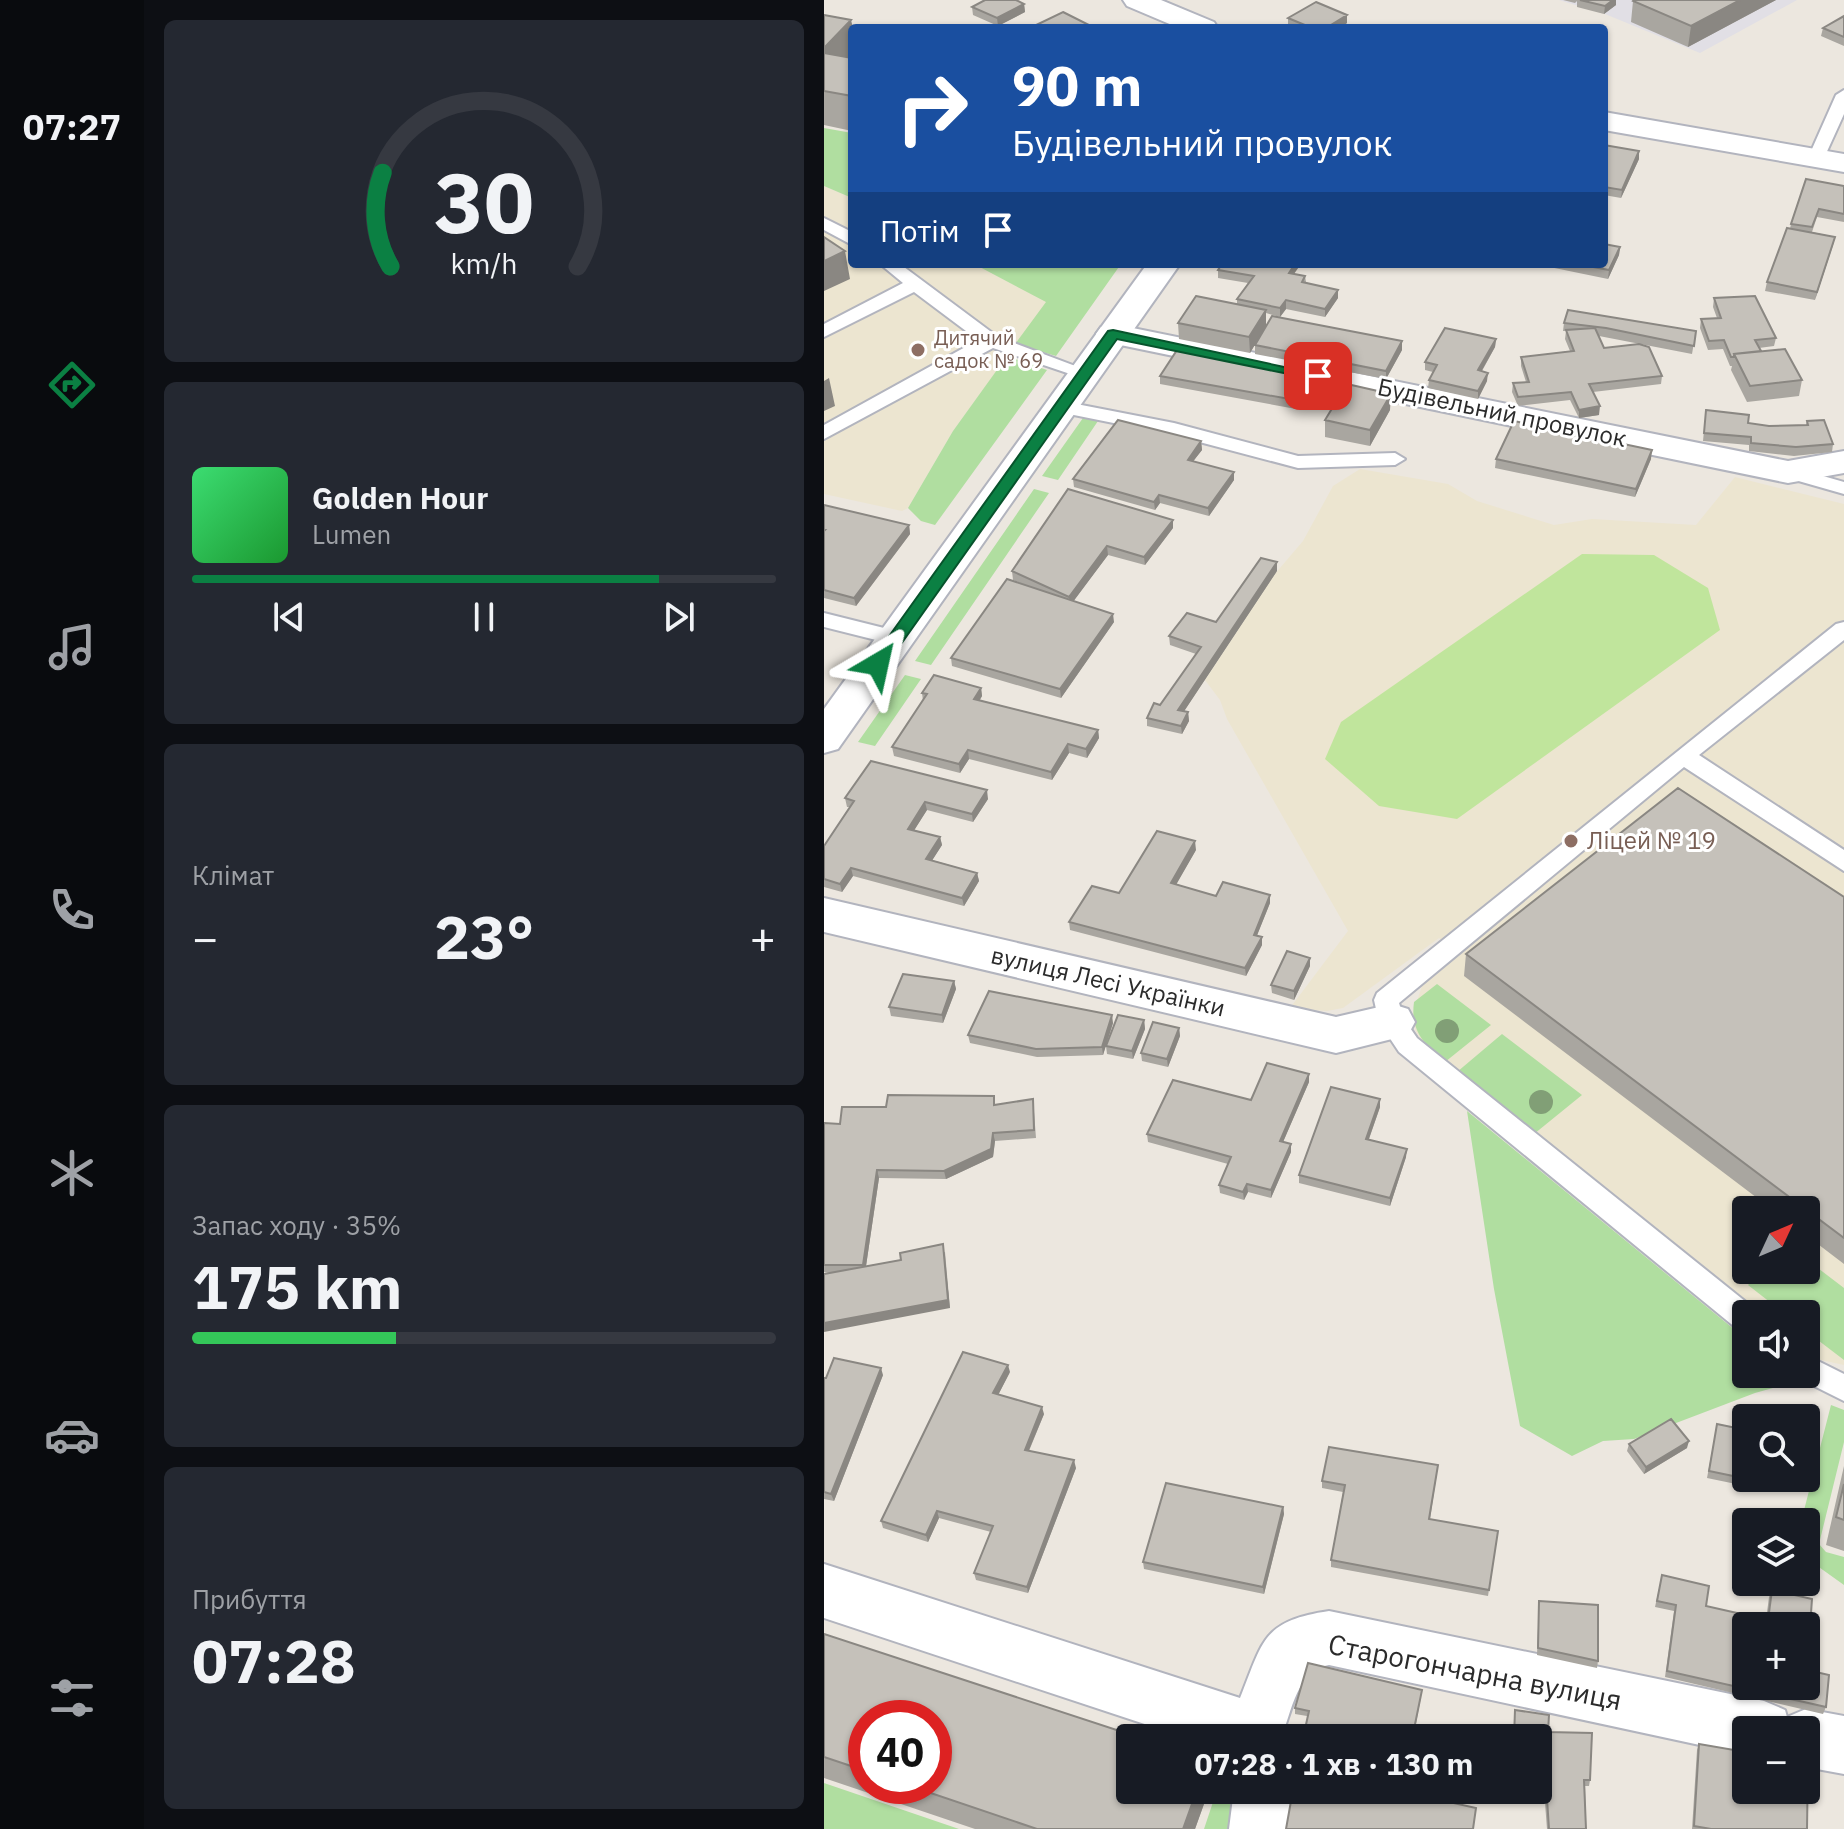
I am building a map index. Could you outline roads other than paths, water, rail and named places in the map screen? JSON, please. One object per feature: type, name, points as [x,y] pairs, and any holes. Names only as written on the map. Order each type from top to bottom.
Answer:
[{"type":"street","points":[[1137,0],[1194,24]]},
{"type":"street","points":[[1608,122],[1830,161]]},
{"type":"street","points":[[824,739],[1161,268]]},
{"type":"street","name":"Будівельний провулок","points":[[1113,334],[1788,472],[1844,462]]},
{"type":"street","name":"вулиця Лесі Українки","points":[[824,915],[1336,1035],[1392,1022]]},
{"type":"street","name":"Старогончарна вулиця","points":[[824,1591],[1232,1724]]},
{"type":"street","name":"Старогончарна вулиця","points":[[1262,1724],[1285,1656],[1303,1642],[1329,1638],[1732,1723]]},
{"type":"street","points":[[1820,1741],[1844,1745]]},
{"type":"street","points":[[1259,1829],[1262,1804]]},
{"type":"lane","points":[[1830,161],[1844,95]]},
{"type":"lane","points":[[824,223],[848,238]]},
{"type":"lane","points":[[895,268],[991,341],[1085,373]]},
{"type":"lane","points":[[824,331],[918,283]]},
{"type":"lane","points":[[824,433],[991,341]]},
{"type":"lane","points":[[1061,407],[1174,429],[1298,462],[1395,459]]},
{"type":"lane","points":[[1788,472],[1844,488]]},
{"type":"lane","points":[[824,620],[896,638]]},
{"type":"lane","points":[[1732,1308],[1448,1081],[1408,1045],[1392,1022],[1386,1000],[1683,756],[1844,629]]},
{"type":"lane","points":[[1683,756],[1844,862]]},
{"type":"lane","points":[[1820,1375],[1844,1388]]},
{"type":"place","name":"Дитячий садок № 69","points":[[918,350]]},
{"type":"place","name":"Ліцей № 19","points":[[1571,841]]}]
